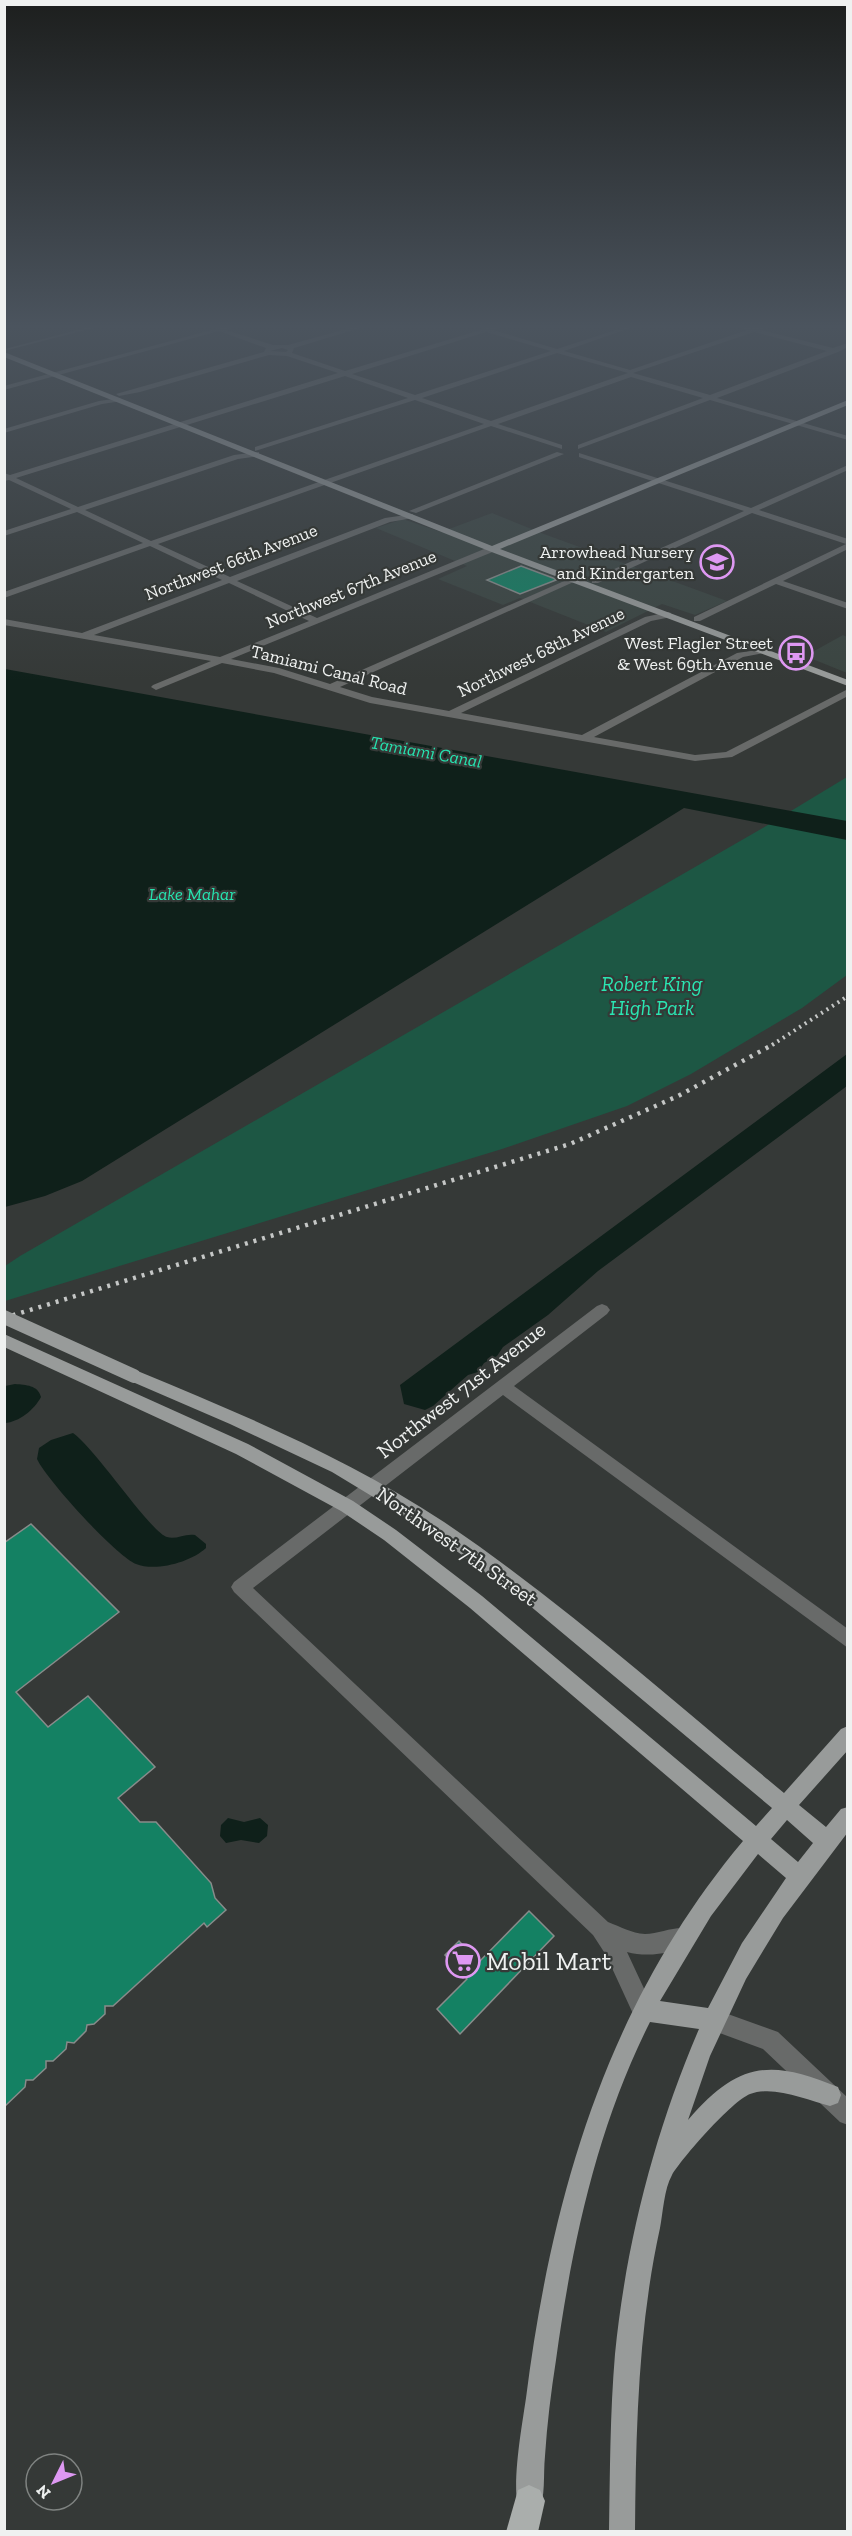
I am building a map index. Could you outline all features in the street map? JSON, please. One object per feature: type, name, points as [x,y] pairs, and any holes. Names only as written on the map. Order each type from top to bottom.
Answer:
[{"type":"highway","points":[[522,2532],[529,2516]]},
{"type":"main road","points":[[230,443],[257,452]]},
{"type":"main road","points":[[236,443],[496,547],[650,614],[668,615],[848,683]]},
{"type":"main road","points":[[496,547],[746,443]]},
{"type":"main road","points":[[328,480],[399,512],[412,513]]},
{"type":"main road","points":[[496,547],[595,581],[848,676]]},
{"type":"main road","name":"Northwest 7th Street","points":[[4,1317],[287,1442],[372,1487],[487,1561],[826,1841]]},
{"type":"main road","name":"Northwest 7th Street","points":[[4,1340],[242,1449],[347,1506],[407,1547],[476,1602],[799,1876]]},
{"type":"main road","points":[[529,2516],[552,2295],[573,2202],[602,2105],[643,2010],[685,1937],[757,1840],[848,1735]]},
{"type":"main road","points":[[622,2532],[631,2328],[648,2228],[682,2105],[714,2020],[739,1969],[799,1876],[848,1816]]},
{"type":"main road","points":[[643,2010],[714,2020]]},
{"type":"main road","points":[[663,2168],[723,2100],[745,2083],[758,2080],[778,2082],[830,2096]]},
{"type":"street","points":[[6,477],[118,443]]},
{"type":"street","points":[[4,534],[282,443]]},
{"type":"street","points":[[4,595],[432,443]]},
{"type":"street","points":[[541,443],[565,453],[581,451],[599,443]]},
{"type":"street","points":[[237,457],[245,450]]},
{"type":"street","points":[[565,453],[581,451],[657,480],[848,544]]},
{"type":"street","name":"Northwest 66th Avenue","points":[[83,636],[565,453]]},
{"type":"street","points":[[595,581],[848,467]]},
{"type":"street","points":[[6,477],[316,621]]},
{"type":"street","name":"Northwest 66th Avenue","points":[[392,519],[399,512]]},
{"type":"street","points":[[697,619],[848,544]]},
{"type":"street","name":"Northwest 67th Avenue","points":[[156,687],[496,547]]},
{"type":"street","points":[[833,553],[848,558]]},
{"type":"street","points":[[330,688],[574,580]]},
{"type":"street","points":[[776,581],[848,606]]},
{"type":"street","name":"Northwest 68th Avenue","points":[[448,715],[650,614]]},
{"type":"street","name":"Tamiami Canal Road","points":[[4,622],[290,673],[370,700],[686,757],[716,758],[732,753],[848,692]]},
{"type":"street","points":[[740,655],[745,645]]},
{"type":"street","points":[[582,739],[740,655],[761,651]]},
{"type":"street","name":"Northwest 71st Avenue","points":[[600,1928],[240,1587],[602,1310]]},
{"type":"street","points":[[503,1386],[848,1640]]},
{"type":"street","points":[[600,1928],[623,1941],[646,1946],[685,1937]]},
{"type":"street","points":[[600,1928],[614,1947],[643,2010]]},
{"type":"street","points":[[714,2020],[770,2040],[848,2114]]},
{"type":"shaded area","points":[[492,513],[727,601],[695,615],[662,604],[606,632],[520,598],[503,605],[438,579],[467,566],[376,528],[403,519],[441,532]]},
{"type":"shaded area","points":[[843,635],[847,637],[847,673],[805,656]]},
{"type":"green space","name":"Robert King High Park","points":[[847,777],[847,975],[802,1008],[691,1074],[627,1106],[502,1149],[5,1301],[5,1266],[20,1256],[761,829]]},
{"type":"water","name":"Lake Mahar","points":[[5,669],[847,821],[847,840],[684,808],[82,1181],[45,1196],[5,1207]]},
{"type":"water","points":[[847,1054],[847,1086],[598,1271],[548,1315],[503,1347],[497,1356],[484,1363],[478,1372],[468,1375],[433,1406],[425,1410],[404,1404],[400,1385]]},
{"type":"water","points":[[15,1384],[34,1388],[41,1397],[26,1415],[5,1423],[5,1386]]},
{"type":"water","points":[[73,1433],[95,1455],[159,1532],[170,1538],[195,1535],[206,1544],[206,1548],[192,1558],[153,1567],[136,1564],[113,1547],[53,1483],[37,1459],[39,1448],[51,1440]]},
{"type":"water","points":[[228,1818],[244,1822],[260,1818],[268,1825],[267,1836],[259,1843],[241,1840],[226,1843],[220,1836],[221,1825]]},
{"type":"building","points":[[521,566],[556,580],[520,594],[487,580]]},
{"type":"building","points":[[31,1524],[119,1612],[16,1692],[48,1727],[88,1696],[155,1767],[118,1798],[140,1822],[156,1822],[211,1883],[215,1898],[226,1910],[207,1927],[204,1923],[113,2006],[105,2006],[105,2014],[94,2024],[87,2025],[86,2031],[74,2043],[67,2042],[66,2049],[53,2061],[46,2061],[46,2068],[33,2080],[26,2080],[25,2087],[4,2107],[4,1543]]},
{"type":"building","points":[[529,1911],[554,1936],[460,2034],[437,2009],[467,1979],[445,1955],[459,1941],[479,1962]]},
{"type":"railway","points":[[772,1045],[848,996]]},
{"type":"railway","points":[[4,1318],[570,1144],[678,1096],[774,1044]]},
{"type":"place","name":"Arrowhead Nursery and Kindergarten","points":[[717,562]]},
{"type":"place","name":"West Flagler Street & West 69th Avenue","points":[[796,653]]},
{"type":"place","name":"Mobil Mart","points":[[463,1961]]},
{"type":"water label","name":"Tamiami Canal","points":[[426,752]]}]
